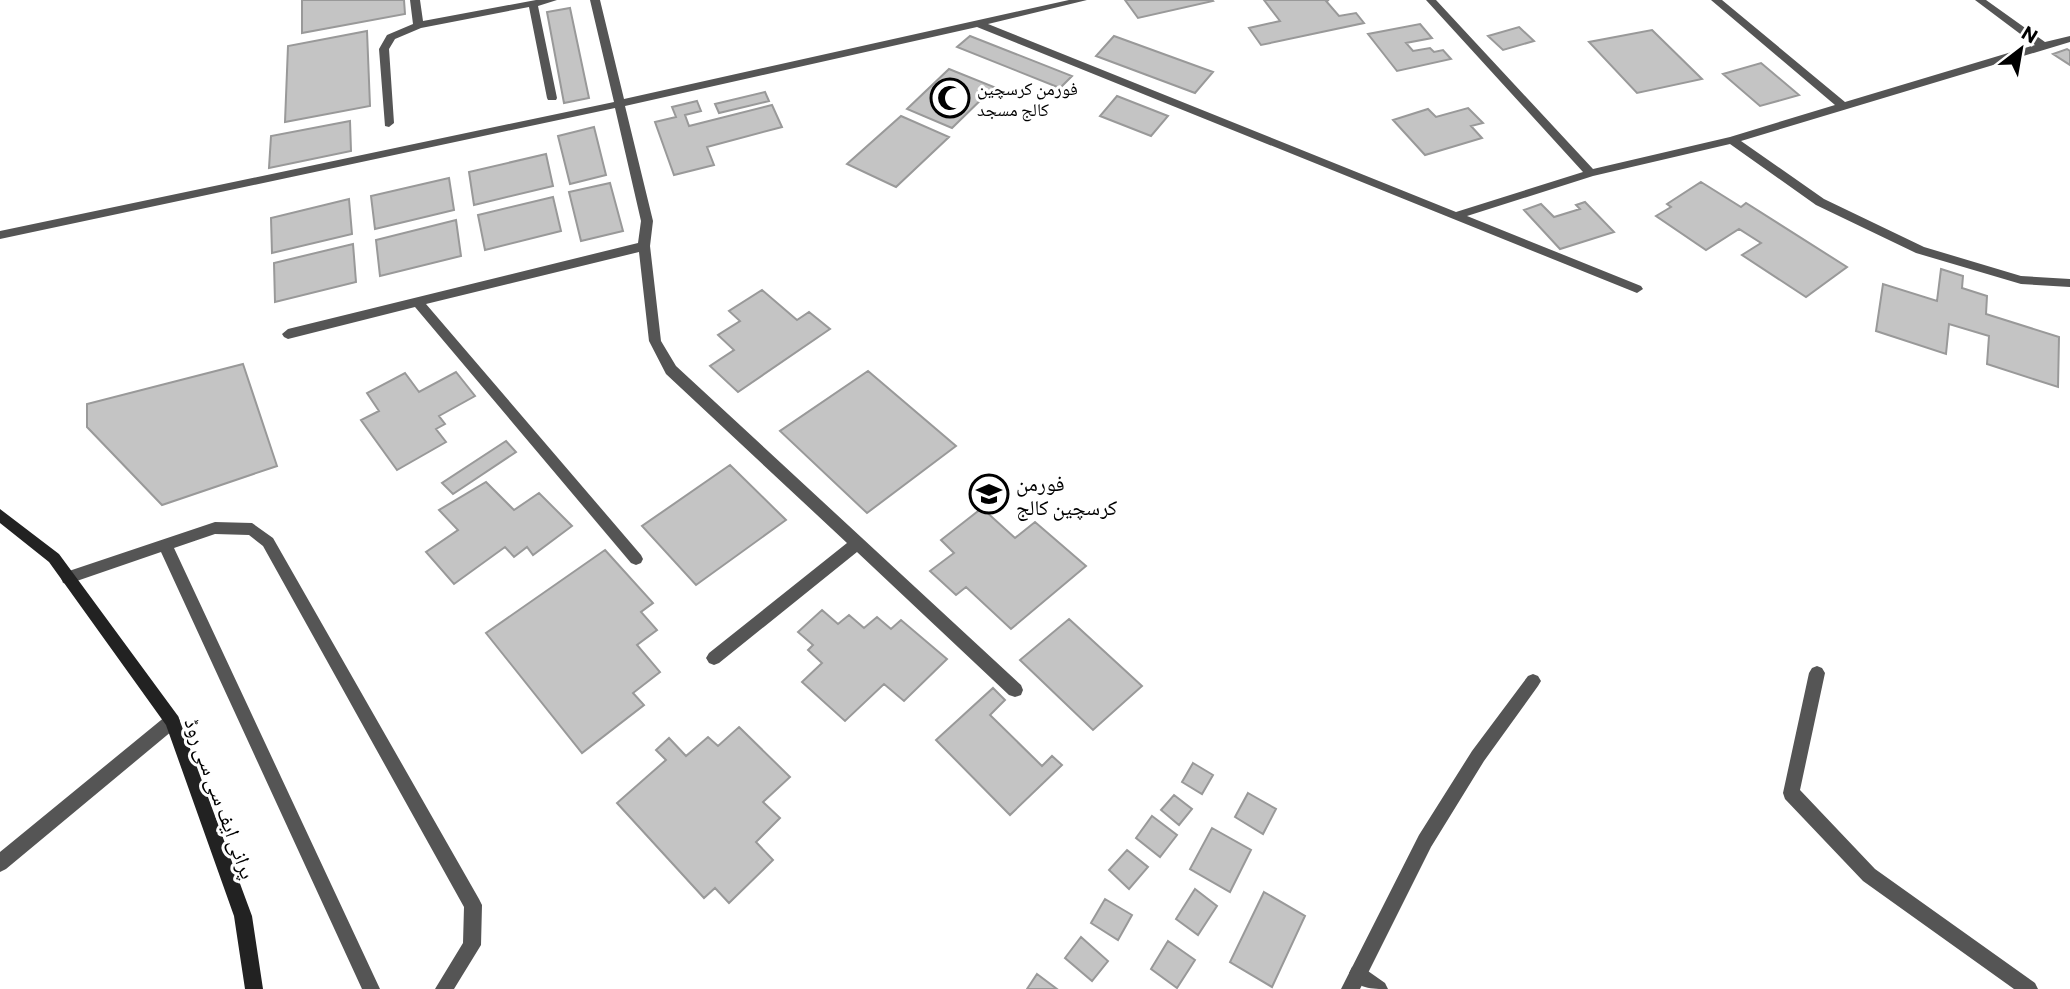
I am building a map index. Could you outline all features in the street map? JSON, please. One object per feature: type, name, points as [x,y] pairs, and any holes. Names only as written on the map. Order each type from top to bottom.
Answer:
[{"type":"street","points":[[415,0],[418,24]]},
{"type":"street","points":[[389,123],[384,49],[391,37],[418,24],[552,0]]},
{"type":"street","points":[[595,0],[648,221],[644,246],[655,341],[671,370],[1016,690]]},
{"type":"street","points":[[0,235],[618,104],[1083,0]]},
{"type":"street","points":[[1431,0],[1591,173]]},
{"type":"street","points":[[1716,0],[1841,106]]},
{"type":"street","points":[[1980,0],[2043,46]]},
{"type":"street","points":[[533,4],[552,98]]},
{"type":"street","points":[[979,24],[1637,289]]},
{"type":"street","points":[[1458,215],[1591,173],[1732,140],[2070,39]]},
{"type":"street","points":[[1732,140],[1820,202],[1920,250],[2021,280],[2070,283]]},
{"type":"street","points":[[288,334],[644,246]]},
{"type":"street","points":[[418,303],[636,559]]},
{"type":"street","name":"پرانی ایف سی سی روڈ","points":[[0,515],[54,558],[172,721],[243,916],[254,989]]},
{"type":"street","points":[[68,579],[215,528],[252,529],[268,542],[472,905],[472,945],[444,989]]},
{"type":"street","points":[[714,658],[856,544]]},
{"type":"street","points":[[164,545],[371,989]]},
{"type":"street","points":[[1817,673],[1791,793],[1869,875],[2029,989]]},
{"type":"street","points":[[1379,989],[1354,981],[1425,841],[1478,756],[1533,681]]},
{"type":"street","points":[[0,863],[172,721]]},
{"type":"building","points":[[302,0],[404,0],[405,14],[302,33]]},
{"type":"building","points":[[1125,0],[1212,0],[1213,1],[1138,18]]},
{"type":"building","points":[[1264,0],[1329,0],[1326,1],[1339,16],[1356,13],[1364,23],[1261,45],[1249,28],[1280,21]]},
{"type":"building","points":[[570,8],[589,98],[564,103],[547,12]]},
{"type":"building","points":[[1420,24],[1432,38],[1406,43],[1413,51],[1430,48],[1434,52],[1443,50],[1451,59],[1397,71],[1368,34]]},
{"type":"building","points":[[1519,27],[1534,41],[1503,50],[1488,36]]},
{"type":"building","points":[[1652,30],[1702,79],[1637,93],[1589,42]]},
{"type":"building","points":[[367,31],[370,106],[285,122],[288,46]]},
{"type":"building","points":[[970,36],[1072,76],[1060,88],[957,47]]},
{"type":"building","points":[[1114,36],[1213,72],[1195,93],[1096,56]]},
{"type":"building","points":[[2067,49],[2070,51],[2070,65],[2053,54]]},
{"type":"building","points":[[1761,63],[1799,95],[1760,106],[1723,74]]},
{"type":"building","name":"فورمن کرسچین کالج مسجد","points":[[949,69],[994,87],[952,128],[907,109]]},
{"type":"building","points":[[765,92],[769,101],[719,113],[715,104]]},
{"type":"building","points":[[1117,96],[1168,116],[1151,136],[1100,116]]},
{"type":"building","points":[[697,101],[701,111],[685,115],[689,126],[772,105],[782,127],[707,147],[714,165],[674,175],[655,122],[676,117],[672,107]]},
{"type":"building","points":[[1468,108],[1483,123],[1471,126],[1482,138],[1425,155],[1393,120],[1428,109],[1436,117]]},
{"type":"building","points":[[901,116],[949,137],[896,187],[847,164]]},
{"type":"building","points":[[350,121],[351,151],[269,168],[271,136]]},
{"type":"building","points":[[594,127],[606,175],[570,184],[558,136]]},
{"type":"building","points":[[546,154],[553,186],[474,205],[469,172]]},
{"type":"building","points":[[449,178],[454,210],[375,229],[371,196]]},
{"type":"building","points":[[1701,182],[1741,207],[1746,203],[1847,267],[1806,297],[1742,255],[1761,243],[1739,229],[1706,250],[1656,216],[1671,207],[1667,204]]},
{"type":"building","points":[[610,183],[623,231],[581,241],[569,192]]},
{"type":"building","points":[[553,197],[561,231],[485,250],[478,215]]},
{"type":"building","points":[[349,199],[352,234],[272,253],[271,218]]},
{"type":"building","points":[[1585,202],[1614,232],[1560,249],[1524,210],[1541,204],[1554,217],[1580,209],[1576,205]]},
{"type":"building","points":[[456,220],[461,256],[380,276],[376,240]]},
{"type":"building","points":[[353,244],[356,282],[275,302],[274,263]]},
{"type":"building","points":[[1941,269],[1963,276],[1962,288],[1987,296],[1986,314],[2059,337],[2058,387],[1987,364],[1989,336],[1949,324],[1946,354],[1876,331],[1883,284],[1937,301]]},
{"type":"building","points":[[762,290],[797,320],[809,312],[830,329],[738,392],[710,366],[734,350],[718,335],[740,321],[729,311]]},
{"type":"building","points":[[243,364],[277,466],[162,505],[87,427],[87,404]]},
{"type":"building","points":[[868,371],[956,446],[867,513],[780,431]]},
{"type":"building","points":[[456,372],[475,396],[439,416],[445,424],[436,429],[446,442],[397,470],[361,420],[379,411],[367,393],[405,373],[419,392]]},
{"type":"building","points":[[506,441],[516,452],[453,494],[442,483]]},
{"type":"building","points":[[730,465],[786,520],[696,585],[642,526]]},
{"type":"building","points":[[486,482],[514,510],[539,493],[572,526],[533,555],[527,547],[514,557],[505,547],[454,584],[426,552],[458,530],[439,510]]},
{"type":"building","points":[[982,508],[1015,538],[1035,522],[1086,566],[1011,629],[966,587],[956,595],[930,571],[954,553],[941,540]]},
{"type":"building","points":[[605,550],[653,603],[641,612],[657,630],[637,645],[660,672],[633,693],[644,705],[582,753],[486,633]]},
{"type":"building","points":[[822,610],[838,624],[849,615],[864,628],[877,617],[891,629],[901,620],[947,659],[904,701],[884,684],[845,721],[802,682],[822,663],[808,650],[813,645],[798,632]]},
{"type":"building","points":[[1069,619],[1142,686],[1093,730],[1020,660]]},
{"type":"building","points":[[993,688],[1005,700],[990,715],[1042,766],[1052,756],[1062,765],[1010,815],[936,740]]},
{"type":"building","points":[[739,727],[790,777],[763,802],[780,818],[756,842],[773,860],[729,903],[715,888],[704,898],[617,803],[666,760],[656,750],[669,738],[686,756],[708,737],[718,746]]},
{"type":"building","points":[[1193,763],[1213,775],[1202,794],[1182,782]]},
{"type":"building","points":[[1248,793],[1276,809],[1263,834],[1235,817]]},
{"type":"building","points":[[1174,795],[1192,809],[1179,825],[1161,810]]},
{"type":"building","points":[[1152,816],[1177,835],[1160,857],[1136,838]]},
{"type":"building","points":[[1212,828],[1251,850],[1230,892],[1190,869]]},
{"type":"building","points":[[1127,850],[1148,867],[1129,889],[1109,870]]},
{"type":"building","points":[[1195,889],[1217,906],[1198,935],[1176,919]]},
{"type":"building","points":[[1264,892],[1305,916],[1272,987],[1230,962]]},
{"type":"building","points":[[1105,899],[1132,915],[1118,940],[1091,923]]},
{"type":"building","points":[[1081,937],[1108,961],[1092,981],[1065,958]]},
{"type":"building","points":[[1168,941],[1195,960],[1177,988],[1151,969]]},
{"type":"building","points":[[1037,974],[1057,989],[1027,989]]},
{"type":"place","name":"فورمن کرسچین کالج مسجد","points":[[950,98]]},
{"type":"place","name":"فورمن کرسچین کالج","points":[[989,494]]}]
